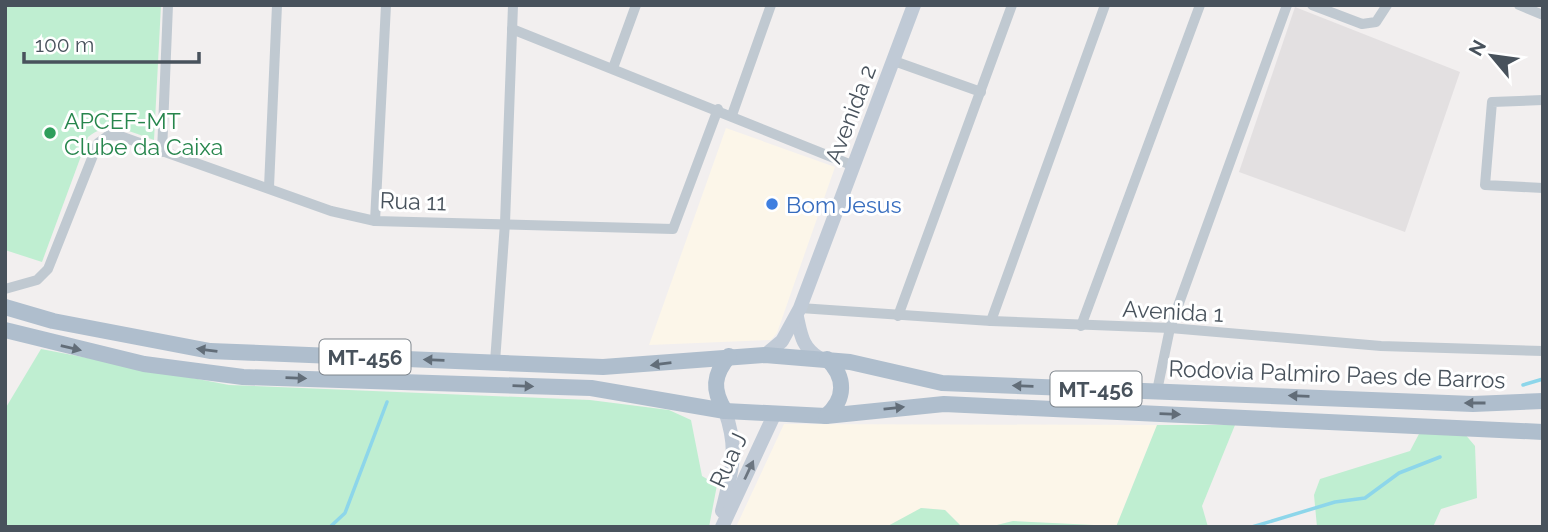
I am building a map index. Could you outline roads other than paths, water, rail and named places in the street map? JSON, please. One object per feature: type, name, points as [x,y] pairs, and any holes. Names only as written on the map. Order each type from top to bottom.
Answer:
[{"type":"main road","name":"Rodovia Palmiro Paes de Barros","points":[[5,307],[65,324],[210,351],[603,367],[765,355],[823,359],[942,383],[1473,404],[1543,401]]},
{"type":"main road","name":"Rodovia Palmiro Paes de Barros","points":[[5,330],[144,364],[243,376],[591,388],[725,411],[826,416],[944,404],[1543,432]]},
{"type":"main road","points":[[725,411],[717,398],[715,383],[719,368],[729,356]]},
{"type":"main road","points":[[823,359],[841,377],[842,388],[835,409],[826,416]]},
{"type":"street","points":[[162,152],[168,5]]},
{"type":"street","points":[[269,187],[277,5]]},
{"type":"street","points":[[375,221],[386,5]]},
{"type":"street","points":[[495,362],[505,223],[513,5]]},
{"type":"street","points":[[613,68],[636,5]]},
{"type":"street","points":[[732,115],[771,5]]},
{"type":"street","name":"Avenida 2","points":[[765,355],[782,341],[799,312],[914,5]]},
{"type":"street","points":[[898,316],[1012,5]]},
{"type":"street","points":[[991,321],[1105,5]]},
{"type":"street","points":[[1081,326],[1200,5]]},
{"type":"street","points":[[1157,391],[1170,328],[1287,5]]},
{"type":"street","points":[[1312,5],[1362,24],[1376,22],[1387,6]]},
{"type":"street","points":[[1519,5],[1540,15]]},
{"type":"street","points":[[512,29],[718,109],[854,166]]},
{"type":"street","points":[[894,61],[981,92]]},
{"type":"street","points":[[1543,100],[1492,102],[1485,185],[1543,188]]},
{"type":"street","name":"Rua 11","points":[[5,289],[37,280],[48,269],[98,143],[109,135],[120,136],[269,187],[331,211],[375,221],[673,229],[718,109]]},
{"type":"street","points":[[799,312],[802,341],[808,351],[823,359]]},
{"type":"street","name":"Avenida 1","points":[[799,312],[1170,328],[1376,346],[1543,351]]},
{"type":"street","name":"Rua J","points":[[720,527],[734,458],[734,437],[725,411]]},
{"type":"street","name":"Rua J","points":[[720,527],[775,413]]},
{"type":"waterway","points":[[1523,385],[1543,379]]},
{"type":"waterway","points":[[330,527],[345,513],[387,402]]},
{"type":"waterway","points":[[1252,527],[1335,502],[1365,498],[1399,473],[1440,457]]},
{"type":"place","name":"APCEF-MT Clube da Caixa","points":[[50,133]]},
{"type":"place","name":"Bom Jesus","points":[[772,204]]}]
